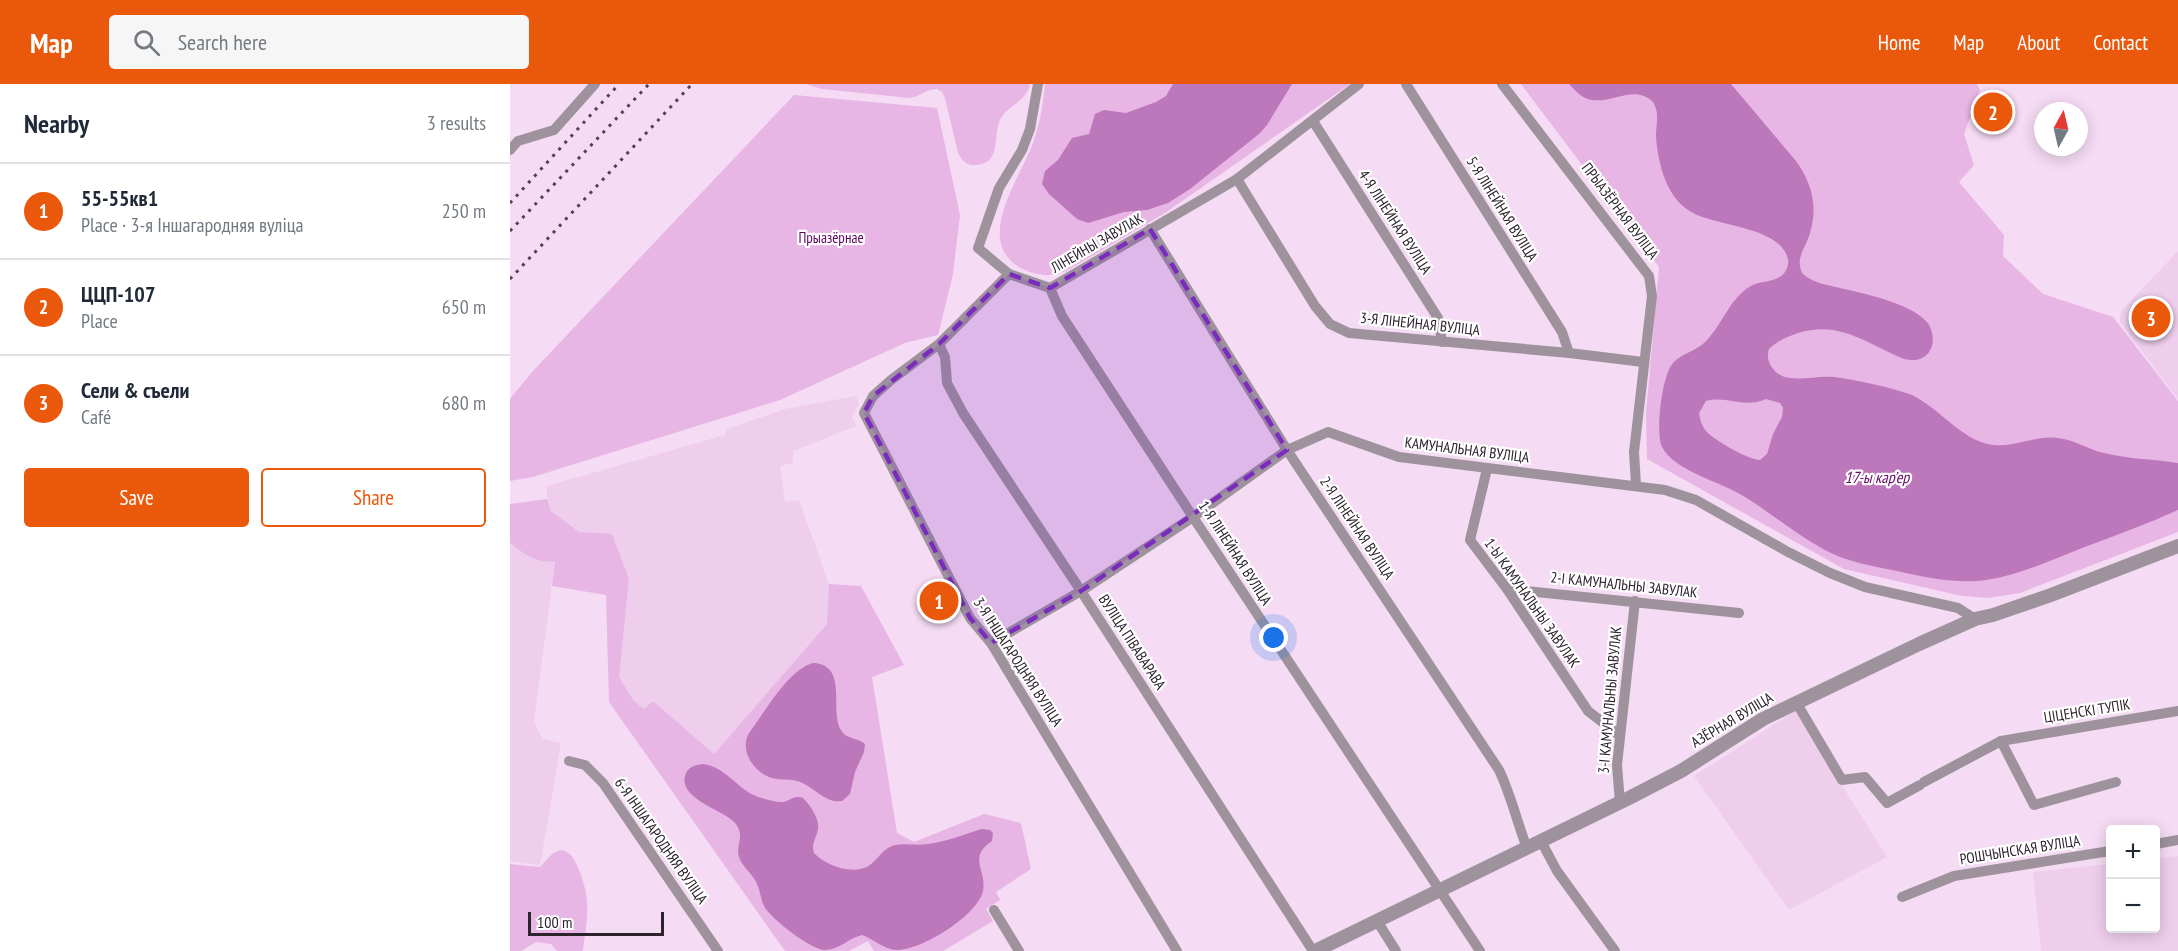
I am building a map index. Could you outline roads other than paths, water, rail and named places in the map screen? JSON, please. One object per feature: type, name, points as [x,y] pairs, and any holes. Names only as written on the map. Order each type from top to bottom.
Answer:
[{"type":"street","points":[[510,150],[518,141],[554,130],[595,84]]},
{"type":"street","points":[[939,344],[1009,274],[978,248],[999,189],[1022,150],[1030,129],[1038,84]]},
{"type":"street","name":"ЛІНЕЙНЫ ЗАВУЛАК","points":[[1009,274],[1050,288],[1237,179],[1359,84]]},
{"type":"street","name":"5-Я ЛІНЕЙНАЯ ВУЛІЦА","points":[[1406,84],[1562,332],[1569,353]]},
{"type":"street","name":"ПРЫАЗЁРНАЯ ВУЛІЦА","points":[[1502,84],[1650,276],[1652,296],[1634,452],[1636,485]]},
{"type":"street","name":"4-Я ЛІНЕЙНАЯ ВУЛІЦА","points":[[1313,121],[1438,318],[1442,342]]},
{"type":"street","name":"3-Я ЛІНЕЙНАЯ ВУЛІЦА","points":[[1237,179],[1315,306],[1330,324],[1349,333],[1643,362]]},
{"type":"street","name":"2-Я ЛІНЕЙНАЯ ВУЛІЦА","points":[[1150,229],[1287,450],[1499,770],[1527,848]]},
{"type":"street","name":"1-Я ЛІНЕЙНАЯ ВУЛІЦА","points":[[1050,288],[1062,316],[1480,951]]},
{"type":"street","name":"3-Я ІНШАГАРОДНЯЯ ВУЛІЦА","points":[[939,344],[873,396],[864,413],[970,618],[992,643],[1177,951]]},
{"type":"street","name":"ВУЛІЦА ПІВАВАРАВА","points":[[939,344],[945,357],[947,383],[963,413],[1314,951]]},
{"type":"street","name":"КАМУНАЛЬНАЯ ВУЛІЦА","points":[[992,643],[1081,591],[1193,517],[1287,450],[1328,432],[1399,457],[1665,490],[1696,500],[1830,573],[1865,586],[1958,608],[1975,619]]},
{"type":"street","name":"1-Ы КАМУНАЛЬНЫ ЗАВУЛАК","points":[[1487,469],[1470,540],[1507,589],[1588,711],[1619,735]]},
{"type":"street","name":"АЗЁРНАЯ ВУЛІЦА","points":[[1314,951],[1681,771],[1731,738],[1796,702],[1975,619],[2051,595],[2178,546]]},
{"type":"street","name":"2-І КАМУНАЛЬНЫ ЗАВУЛАК","points":[[1507,589],[1738,613]]},
{"type":"street","name":"3-І КАМУНАЛЬНЫ ЗАВУЛАК","points":[[1620,802],[1617,765],[1619,735],[1635,601]]},
{"type":"street","name":"ЦІЦЕНСКІ ТУПІК","points":[[1796,702],[1842,780],[1865,777],[1887,803],[2001,741],[2178,711]]},
{"type":"street","points":[[2001,741],[2034,805],[2116,782]]},
{"type":"street","name":"6-Я ІНШАГАРОДНЯЯ ВУЛІЦА","points":[[569,761],[585,765],[603,783],[718,951]]},
{"type":"street","points":[[2160,843],[2178,840]]},
{"type":"street","points":[[1541,841],[1557,871],[1615,951]]},
{"type":"street","name":"РОШЧЫНСКАЯ ВУЛІЦА","points":[[1902,897],[1954,876],[2106,852]]},
{"type":"street","points":[[994,910],[1019,951]]},
{"type":"street","points":[[1377,921],[1396,951]]},
{"type":"water","points":[[1173,84],[1292,84],[1259,134],[1190,189],[1168,203],[1147,210],[1124,212],[1088,223],[1077,219],[1049,194],[1042,184],[1045,171],[1058,160],[1072,138],[1089,134],[1095,114],[1104,110],[1126,113],[1156,102],[1166,96]]},
{"type":"water","name":"17-ы кар’ер","points":[[1569,84],[1731,84],[1796,161],[1810,186],[1813,213],[1810,233],[1800,257],[1802,273],[1809,279],[1871,295],[1909,309],[1927,322],[1932,331],[1933,341],[1930,351],[1918,360],[1904,359],[1853,336],[1827,329],[1798,333],[1779,341],[1769,349],[1769,361],[1778,374],[1788,378],[1843,378],[1912,395],[1930,406],[1965,434],[1984,443],[2003,445],[2057,438],[2129,458],[2178,463],[2178,510],[2017,573],[1977,581],[1945,580],[1869,565],[1831,553],[1745,497],[1677,463],[1662,447],[1659,429],[1663,391],[1669,369],[1673,363],[1706,341],[1742,292],[1757,283],[1774,280],[1783,274],[1788,259],[1781,246],[1771,239],[1759,233],[1695,214],[1677,200],[1666,181],[1659,159],[1656,136],[1657,114],[1653,102],[1646,97],[1632,94],[1592,100],[1582,96]],"holes":[[[1766,399],[1780,403],[1783,408],[1782,417],[1773,434],[1767,454],[1760,460],[1741,454],[1713,437],[1703,427],[1699,413],[1706,401],[1714,400],[1750,403]]]},
{"type":"water","points":[[813,663],[831,671],[835,680],[838,721],[841,730],[865,744],[850,794],[842,801],[825,798],[800,782],[775,779],[765,775],[754,766],[747,753],[746,740],[749,733],[770,703],[795,674]]},
{"type":"water","points":[[703,764],[718,769],[758,797],[781,802],[797,797],[803,798],[816,817],[818,825],[813,846],[814,853],[819,858],[840,868],[856,870],[863,868],[870,865],[887,848],[895,845],[924,845],[982,829],[990,830],[993,833],[992,841],[985,847],[979,858],[984,883],[979,900],[971,910],[947,930],[907,949],[891,949],[862,935],[825,950],[810,945],[782,925],[764,906],[757,883],[739,857],[740,832],[735,823],[695,798],[689,791],[685,784],[686,773],[692,767]]},
{"type":"railway","points":[[510,203],[619,84]]},
{"type":"railway","points":[[510,231],[649,84]]},
{"type":"railway","points":[[510,279],[692,84]]},
{"type":"place","name":"ЦЦП-107","points":[[1993,112]]},
{"type":"place","name":"Сели & съели","points":[[2151,318]]},
{"type":"place","name":"55-55кв1","points":[[939,601]]},
{"type":"park label","name":"Прыазёрнае","points":[[831,238]]}]
